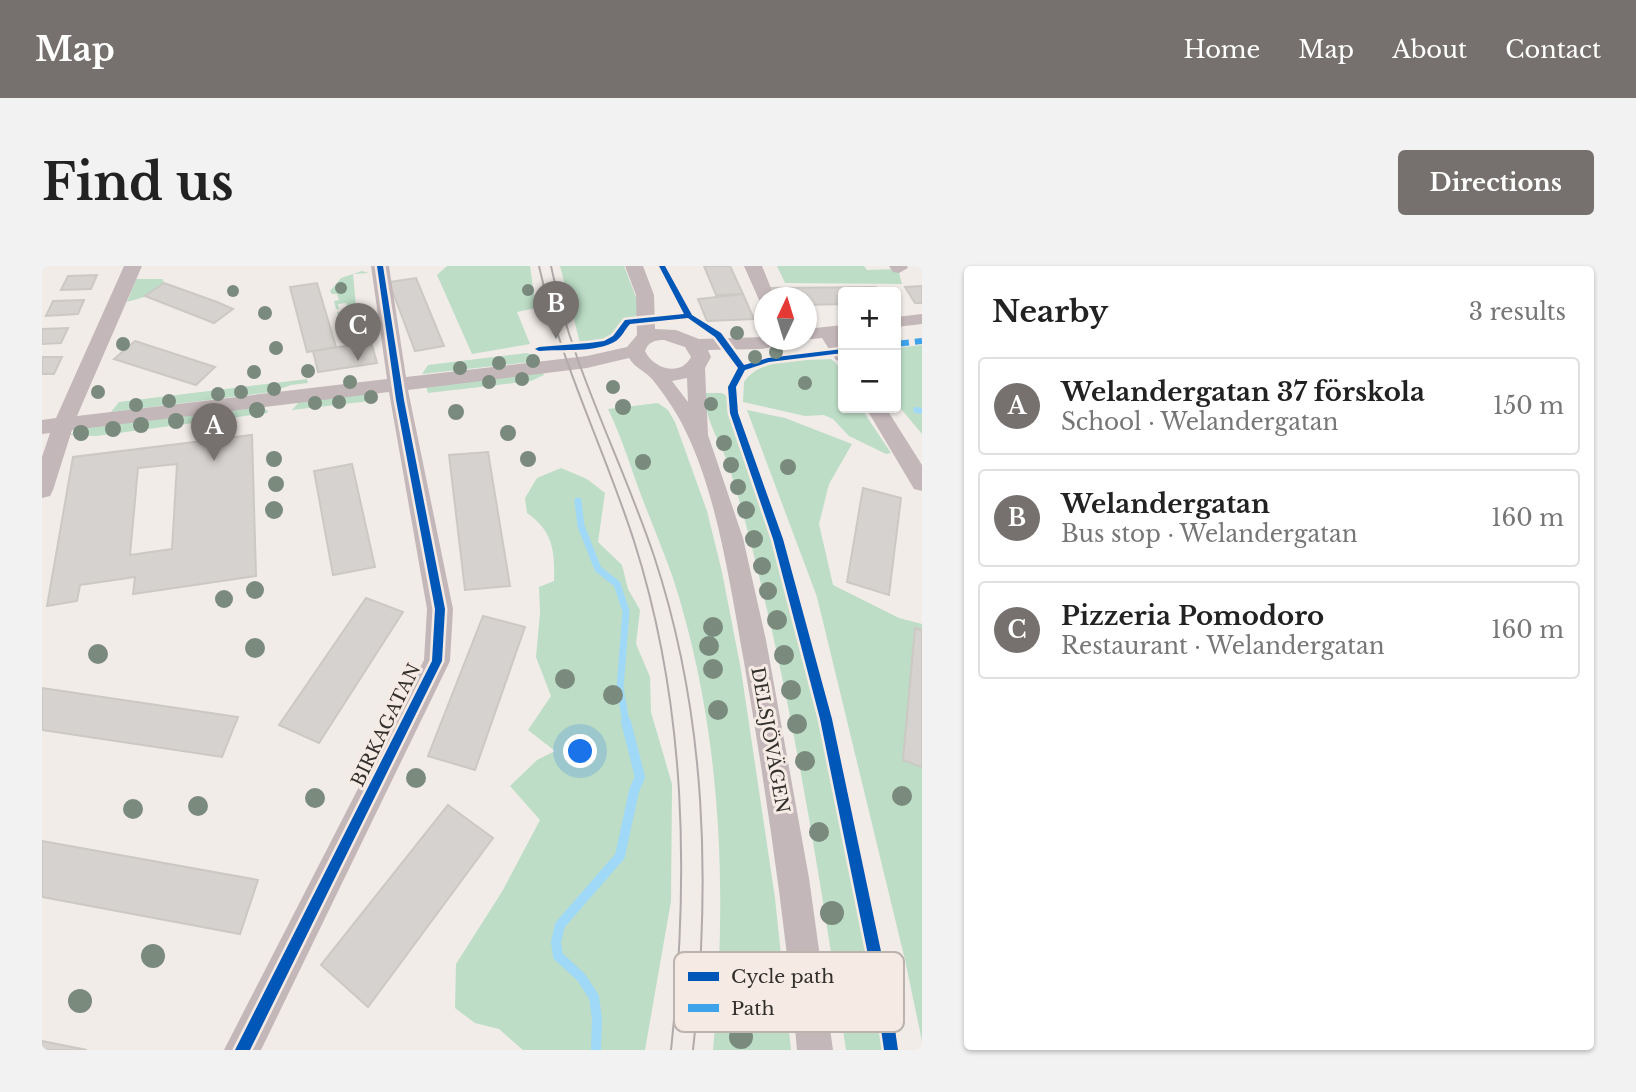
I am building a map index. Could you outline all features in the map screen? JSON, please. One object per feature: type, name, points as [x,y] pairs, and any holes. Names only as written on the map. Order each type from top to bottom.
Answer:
[{"type":"street","points":[[42,490],[52,426],[133,266]]},
{"type":"street","name":"BIRKAGATAN","points":[[242,1050],[437,662],[440,609],[397,384],[380,266]]},
{"type":"street","name":"DELSJÖVÄGEN","points":[[634,266],[645,295],[643,302],[647,319],[637,360],[652,370],[699,435]]},
{"type":"street","points":[[753,266],[761,287]]},
{"type":"street","name":"DELSJÖVÄGEN","points":[[645,295],[654,300],[692,353],[699,435],[728,534],[758,669],[794,880],[803,952]]},
{"type":"street","points":[[901,321],[922,319]]},
{"type":"street","points":[[817,334],[835,331],[841,350]]},
{"type":"street","points":[[52,426],[587,362],[664,334],[692,353],[754,350]]},
{"type":"street","points":[[587,362],[678,374],[692,353]]},
{"type":"street","points":[[879,413],[922,483]]},
{"type":"street","name":"DELSJÖVÄGEN","points":[[813,1032],[815,1050]]},
{"type":"green space","points":[[447,266],[530,266],[536,308],[517,312],[530,344],[472,354],[437,275]]},
{"type":"green space","points":[[560,266],[624,266],[639,305],[639,316],[627,318],[608,340],[580,343]]},
{"type":"green space","points":[[777,266],[864,266],[867,270],[898,269],[902,284],[785,283]]},
{"type":"green space","points":[[353,274],[357,317],[371,315],[373,321],[370,327],[342,329],[337,312],[348,310],[346,303],[338,304],[339,309],[336,309],[334,301],[339,300],[337,294],[330,291],[341,278]]},
{"type":"green space","points":[[136,279],[162,279],[164,282],[144,297],[127,302]]},
{"type":"green space","points":[[922,345],[922,434],[901,409],[901,347]]},
{"type":"green space","points":[[527,353],[538,357],[539,361],[422,374],[428,365]]},
{"type":"green space","points":[[831,359],[836,363],[838,413],[864,413],[891,453],[886,454],[849,436],[833,419],[824,415],[805,416],[743,402],[744,382],[751,374],[771,364]]},
{"type":"green space","points":[[542,371],[544,375],[531,381],[428,393],[426,386]]},
{"type":"green space","points":[[307,379],[308,383],[291,385],[272,392],[111,412],[119,402]]},
{"type":"green space","points":[[374,393],[376,396],[370,401],[292,410],[299,402]]},
{"type":"green space","points":[[705,393],[722,393],[728,397],[791,596],[821,713],[869,952],[831,952],[774,638],[742,509],[705,403]]},
{"type":"green space","points":[[658,403],[668,410],[675,422],[707,511],[741,670],[781,952],[719,952],[717,812],[702,693],[673,578],[608,409]]},
{"type":"green space","points":[[262,407],[267,413],[96,436],[70,435],[80,428]]},
{"type":"green space","points":[[747,410],[785,418],[852,444],[829,484],[819,524],[833,585],[899,618],[922,624],[922,1041],[904,952],[817,597]]},
{"type":"green space","points":[[561,468],[587,479],[605,493],[598,542],[622,565],[628,589],[640,610],[636,644],[650,677],[651,712],[672,784],[671,901],[645,1050],[523,1050],[499,1029],[475,1023],[455,1008],[456,964],[503,890],[540,820],[510,786],[537,760],[555,751],[528,730],[551,696],[536,657],[540,613],[539,587],[554,581],[554,570],[551,542],[542,527],[527,513],[525,498],[537,478]]},
{"type":"green space","points":[[715,1032],[789,1032],[791,1050],[713,1050]]},
{"type":"green space","points":[[843,1032],[884,1032],[887,1050],[846,1050]]},
{"type":"building","points":[[704,266],[730,266],[743,294],[716,295]]},
{"type":"building","points":[[97,275],[91,289],[61,290],[68,276]]},
{"type":"building","points":[[416,278],[444,346],[415,351],[389,282]]},
{"type":"building","points":[[164,283],[233,309],[214,323],[145,296]]},
{"type":"building","points":[[317,283],[336,347],[307,352],[290,287]]},
{"type":"building","points":[[922,286],[922,303],[915,303],[905,287]]},
{"type":"building","points":[[838,287],[838,304],[817,305],[817,288]]},
{"type":"building","points":[[743,294],[754,319],[707,321],[698,299]]},
{"type":"building","points":[[84,300],[78,314],[46,316],[53,301]]},
{"type":"building","points":[[68,328],[61,343],[42,344],[42,329]]},
{"type":"building","points":[[135,341],[215,367],[196,385],[114,359]]},
{"type":"building","points":[[371,342],[377,363],[318,372],[313,351]]},
{"type":"building","points":[[42,357],[62,357],[54,374],[42,374]]},
{"type":"building","points":[[252,435],[256,576],[133,594],[135,577],[80,585],[77,601],[47,606],[73,457]],"holes":[[[177,464],[172,549],[130,555],[138,468]]]},
{"type":"building","points":[[488,452],[510,586],[465,590],[449,455]]},
{"type":"building","points":[[352,464],[375,567],[333,575],[314,471]]},
{"type":"building","points":[[863,488],[901,498],[889,595],[847,582]]},
{"type":"building","points":[[366,598],[403,612],[319,743],[279,725]]},
{"type":"building","points":[[483,616],[525,627],[475,770],[428,756]]},
{"type":"building","points":[[915,628],[922,630],[922,767],[903,760]]},
{"type":"building","points":[[42,688],[238,717],[222,757],[42,730]]},
{"type":"building","points":[[448,805],[493,838],[368,1007],[321,965]]},
{"type":"building","points":[[42,841],[258,880],[240,934],[42,897]]},
{"type":"building","points":[[42,1041],[87,1050],[42,1050]]},
{"type":"waterway","points":[[916,410],[922,411]]},
{"type":"waterway","points":[[578,501],[581,526],[598,569],[617,584],[626,611],[620,688],[626,723]]},
{"type":"waterway","points":[[596,1050],[597,1019],[594,997],[581,977],[558,956],[556,942],[560,925],[620,856],[634,791],[640,777],[626,722]]},
{"type":"tram line","points":[[539,266],[570,371],[634,541],[652,604],[665,667],[679,794],[681,858],[679,952]]},
{"type":"tram line","points":[[551,266],[571,341],[641,520],[672,616],[685,677],[700,801],[703,863],[701,952]]},
{"type":"tram line","points":[[671,1050],[674,1018]]},
{"type":"tram line","points":[[693,1050],[695,1032]]},
{"type":"marked path","points":[[901,343],[922,341]]},
{"type":"cycle path","points":[[242,1050],[437,661],[440,609],[400,400],[380,266]]},
{"type":"cycle path","points":[[662,266],[689,316],[718,335],[742,368],[732,387],[734,413],[778,539],[826,719],[874,952]]},
{"type":"cycle path","points":[[539,349],[598,344],[615,337],[628,322],[689,316]]},
{"type":"cycle path","points":[[742,368],[768,360],[838,352]]},
{"type":"cycle path","points":[[888,1032],[891,1050]]},
{"type":"place","name":"Welandergatan","points":[[556,339]]},
{"type":"place","name":"Pizzeria Pomodoro","points":[[358,361]]},
{"type":"place","name":"Welandergatan 37 förskola","points":[[214,461]]}]
